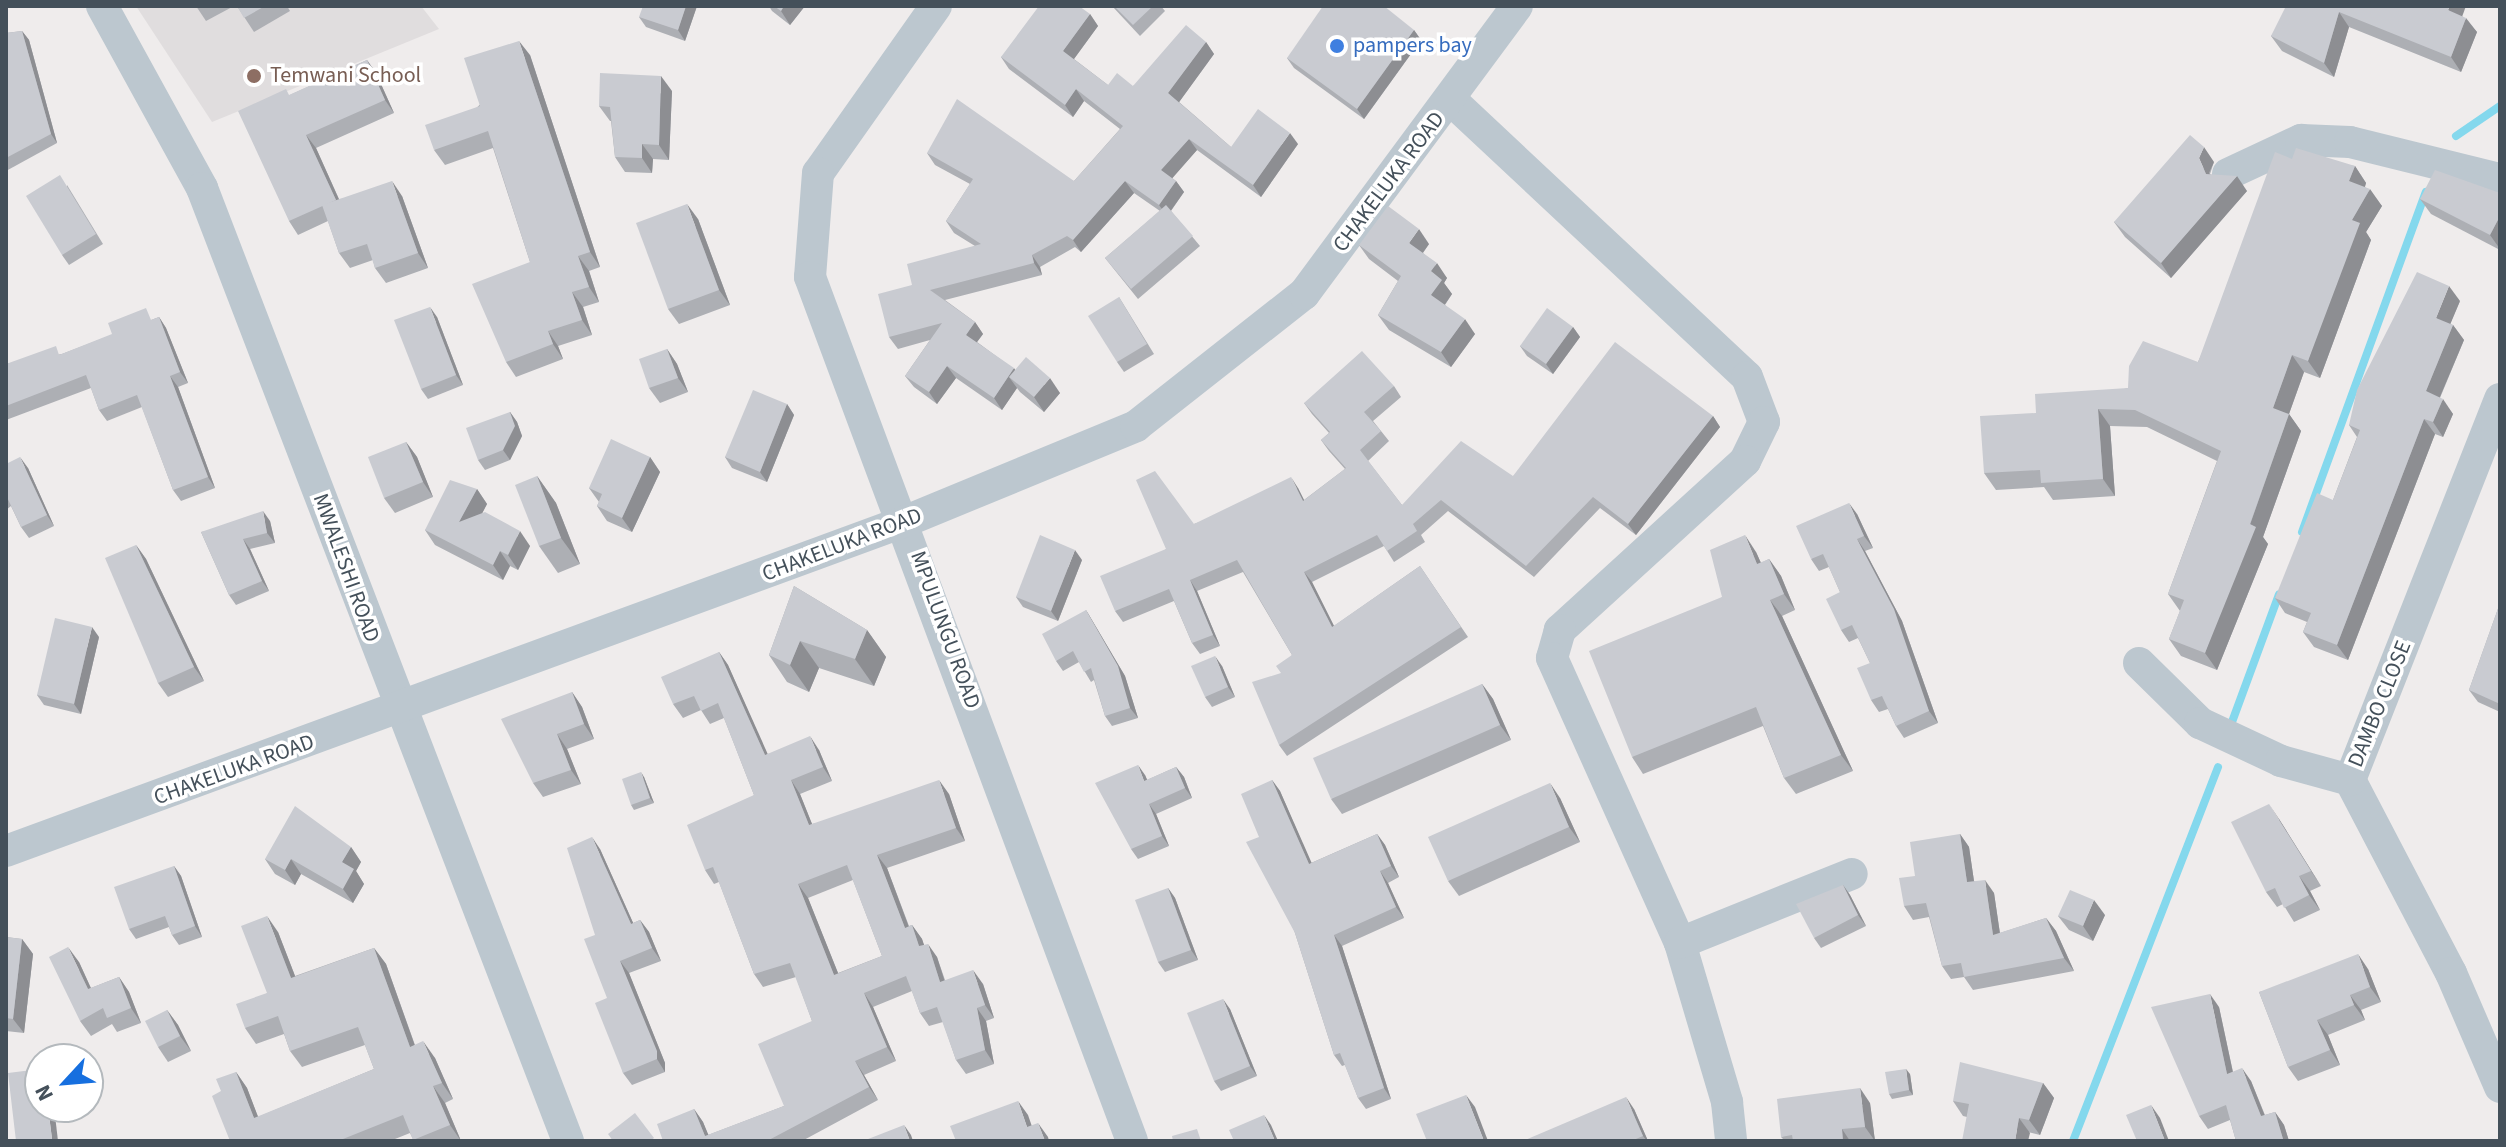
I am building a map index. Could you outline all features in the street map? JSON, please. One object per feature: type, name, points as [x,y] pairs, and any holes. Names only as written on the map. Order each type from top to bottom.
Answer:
[{"type":"street","name":"MWALESHI ROAD","points":[[102,6],[202,188],[397,711],[568,1141]]},
{"type":"street","name":"MPULUNGU ROAD","points":[[936,6],[818,173],[808,230],[810,277],[906,521],[1132,1141]]},
{"type":"street","name":"CHAKELUKA ROAD","points":[[6,851],[397,711],[906,521],[1136,426],[1253,341],[1304,294],[1451,100],[1517,6]]},
{"type":"street","points":[[1451,100],[1747,377],[1764,422],[1745,461],[1560,630],[1552,658],[1680,943],[1727,1102],[1731,1141]]},
{"type":"street","points":[[2228,174],[2266,151],[2313,141],[2350,142],[2500,179]]},
{"type":"street","name":"DAMBO CLOSE","points":[[2500,399],[2350,780],[2451,973],[2500,1087]]},
{"type":"street","points":[[2139,663],[2200,723],[2281,761],[2350,780]]},
{"type":"street","points":[[1680,943],[1852,874]]},
{"type":"shaded area","name":"Temwani School","points":[[136,6],[421,6],[439,29],[212,122]]},
{"type":"building","points":[[237,6],[265,6],[244,18]]},
{"type":"building","points":[[643,6],[686,6],[678,30],[639,17]]},
{"type":"building","points":[[1039,6],[1079,6],[1090,14],[1063,51],[1108,85],[1117,73],[1133,86],[1186,25],[1206,42],[1168,93],[1231,147],[1258,109],[1290,133],[1253,185],[1189,139],[1161,170],[1176,181],[1159,205],[1125,181],[1073,240],[1067,236],[1032,255],[1034,263],[930,290],[975,322],[966,335],[1014,368],[994,398],[947,366],[929,392],[905,376],[942,323],[889,337],[878,294],[912,285],[907,264],[981,244],[946,221],[973,179],[927,153],[957,99],[1074,181],[1123,126],[1076,89],[1065,105],[1001,57]]},
{"type":"building","points":[[1114,6],[1153,6],[1133,25]]},
{"type":"building","points":[[1323,6],[1384,6],[1414,30],[1357,109],[1287,58]]},
{"type":"building","points":[[2286,6],[2450,6],[2448,10],[2466,18],[2451,57],[2339,12],[2324,63],[2271,36]]},
{"type":"building","points":[[22,31],[51,134],[6,158],[6,33]]},
{"type":"building","points":[[519,41],[590,252],[578,256],[589,287],[572,292],[582,320],[548,331],[553,344],[506,362],[472,284],[530,262],[488,131],[434,150],[425,125],[480,106],[464,58]]},
{"type":"building","points":[[367,60],[385,100],[306,135],[336,200],[289,221],[238,111],[286,89],[289,95]]},
{"type":"building","points":[[600,73],[661,76],[659,145],[642,144],[642,158],[615,157],[610,107],[599,106]]},
{"type":"building","points":[[2190,135],[2204,147],[2199,158],[2206,174],[2237,176],[2161,263],[2114,222]]},
{"type":"building","points":[[2296,148],[2355,166],[2349,181],[2370,189],[2352,220],[2360,223],[2308,361],[2292,355],[2273,408],[2289,414],[2250,524],[2256,527],[2205,653],[2169,639],[2184,600],[2168,594],[2221,451],[2135,410],[2098,409],[2103,479],[2041,483],[2040,470],[1984,473],[1980,416],[2036,413],[2035,394],[2128,388],[2129,366],[2143,341],[2198,362],[2275,152],[2292,159]]},
{"type":"building","points":[[2435,170],[2500,193],[2500,216],[2490,235],[2420,199]]},
{"type":"building","points":[[60,175],[96,234],[62,255],[26,196]]},
{"type":"building","points":[[392,181],[418,253],[375,268],[367,244],[339,253],[322,205]]},
{"type":"building","points":[[687,204],[719,290],[668,309],[636,223]]},
{"type":"building","points":[[1166,205],[1193,236],[1131,289],[1105,258]]},
{"type":"building","points":[[1388,206],[1419,229],[1409,243],[1437,263],[1431,271],[1442,280],[1431,295],[1465,319],[1441,352],[1378,315],[1401,276],[1359,245]]},
{"type":"building","points":[[2417,272],[2449,286],[2436,318],[2453,325],[2426,391],[2443,399],[2433,422],[2424,419],[2337,645],[2303,632],[2311,613],[2275,598],[2317,493],[2333,500],[2360,430],[2349,425],[2357,390]]},
{"type":"building","points":[[1119,297],[1147,344],[1117,362],[1088,316]]},
{"type":"building","points":[[430,307],[456,375],[421,389],[394,320]]},
{"type":"building","points":[[146,308],[151,320],[159,317],[180,372],[170,376],[208,477],[173,490],[137,395],[99,410],[86,375],[6,406],[6,364],[56,346],[59,355],[112,334],[108,323]]},
{"type":"building","points":[[1547,308],[1573,327],[1546,364],[1520,346]]},
{"type":"building","points":[[1615,342],[1713,416],[1628,524],[1593,497],[1526,566],[1441,500],[1413,524],[1417,531],[1387,551],[1377,535],[1304,572],[1332,627],[1420,566],[1461,627],[1279,745],[1252,682],[1281,673],[1276,666],[1292,655],[1237,560],[1190,580],[1213,635],[1192,643],[1169,589],[1115,611],[1100,576],[1166,549],[1136,480],[1155,471],[1194,524],[1291,477],[1303,501],[1346,468],[1321,440],[1330,432],[1304,403],[1362,351],[1394,386],[1364,412],[1381,431],[1360,450],[1402,505],[1461,441],[1513,476]]},
{"type":"building","points":[[667,349],[678,378],[649,388],[639,359]]},
{"type":"building","points":[[1026,357],[1050,378],[1034,397],[1009,377]]},
{"type":"building","points":[[753,390],[787,404],[760,472],[725,457]]},
{"type":"building","points":[[510,412],[515,426],[503,450],[478,460],[466,428]]},
{"type":"building","points":[[611,439],[650,457],[622,518],[597,506],[602,494],[589,488]]},
{"type":"building","points":[[406,442],[423,482],[384,498],[368,457]]},
{"type":"building","points":[[20,457],[47,515],[21,527],[6,495],[6,464]]},
{"type":"building","points":[[537,476],[561,538],[539,546],[515,485]]},
{"type":"building","points":[[450,480],[477,489],[459,522],[485,512],[520,531],[508,555],[500,551],[493,565],[425,530]]},
{"type":"building","points":[[1849,503],[1864,536],[1857,539],[1894,609],[1929,711],[1896,726],[1882,696],[1871,700],[1857,668],[1870,663],[1852,625],[1841,630],[1826,599],[1840,592],[1823,554],[1811,559],[1796,526]]},
{"type":"building","points":[[263,511],[267,533],[243,539],[262,581],[229,595],[201,532]]},
{"type":"building","points":[[1040,535],[1075,550],[1051,611],[1016,597]]},
{"type":"building","points":[[1745,535],[1757,564],[1769,559],[1784,594],[1770,600],[1841,755],[1784,778],[1756,707],[1632,757],[1589,651],[1722,597],[1710,550]]},
{"type":"building","points":[[136,545],[194,667],[158,683],[105,558]]},
{"type":"building","points":[[794,586],[867,630],[855,659],[800,641],[790,665],[769,655]]},
{"type":"building","points":[[2500,603],[2500,704],[2469,690]]},
{"type":"building","points":[[1086,610],[1118,666],[1130,708],[1105,716],[1091,668],[1084,672],[1073,651],[1056,661],[1042,634]]},
{"type":"building","points":[[55,618],[92,627],[74,704],[37,695]]},
{"type":"building","points":[[719,652],[765,755],[810,736],[823,767],[791,780],[809,825],[939,780],[956,828],[877,855],[905,928],[912,925],[919,946],[928,944],[940,982],[973,970],[985,1005],[977,1008],[985,1050],[956,1060],[937,1007],[920,1013],[906,976],[864,993],[887,1047],[855,1061],[869,1087],[767,1141],[663,1141],[657,1124],[694,1109],[705,1136],[784,1106],[758,1044],[812,1021],[790,963],[754,974],[713,867],[705,870],[687,825],[754,795],[718,703],[701,711],[694,696],[673,704],[661,677]],"holes":[[[847,865],[882,956],[834,975],[798,884]]]},
{"type":"building","points":[[1215,656],[1228,687],[1205,697],[1191,666]]},
{"type":"building","points":[[1482,684],[1500,725],[1331,799],[1313,758]]},
{"type":"building","points":[[572,692],[584,724],[557,734],[571,770],[533,783],[501,719]]},
{"type":"building","points":[[1138,765],[1144,781],[1176,767],[1185,788],[1149,804],[1162,836],[1131,849],[1095,783]]},
{"type":"building","points":[[641,772],[650,798],[631,805],[622,779]]},
{"type":"building","points":[[1272,780],[1309,864],[1377,834],[1391,866],[1380,871],[1396,907],[1334,935],[1384,1088],[1358,1098],[1340,1053],[1334,1055],[1295,933],[1246,842],[1259,837],[1241,794]]},
{"type":"building","points":[[1550,783],[1569,827],[1448,881],[1428,837]]},
{"type":"building","points":[[2269,804],[2311,871],[2299,876],[2309,895],[2284,908],[2275,888],[2266,892],[2231,822]]},
{"type":"building","points":[[295,806],[351,847],[342,862],[354,869],[343,889],[291,859],[285,870],[265,859]]},
{"type":"building","points":[[1960,834],[1967,882],[1985,880],[1993,935],[2046,918],[2064,958],[1964,977],[1961,963],[1942,966],[1926,903],[1904,906],[1899,878],[1915,876],[1910,842]]},
{"type":"building","points":[[592,837],[631,924],[640,920],[652,948],[620,961],[657,1051],[657,1059],[623,1073],[595,1003],[607,998],[584,939],[595,935],[567,848]]},
{"type":"building","points":[[174,866],[195,926],[172,935],[165,916],[129,929],[114,887]]},
{"type":"building","points":[[1843,885],[1858,915],[1814,938],[1796,904]]},
{"type":"building","points":[[1168,888],[1191,950],[1158,962],[1135,900]]},
{"type":"building","points":[[2070,890],[2094,900],[2083,926],[2058,916]]},
{"type":"building","points":[[267,916],[291,978],[374,948],[410,1047],[423,1041],[442,1083],[433,1086],[450,1125],[413,1140],[403,1115],[338,1141],[230,1141],[212,1096],[221,1091],[216,1079],[236,1072],[254,1118],[374,1069],[358,1027],[290,1051],[278,1016],[245,1028],[236,1004],[267,993],[241,926]]},
{"type":"building","points":[[6,937],[22,939],[13,1019],[6,1018]]},
{"type":"building","points":[[68,947],[88,989],[119,977],[131,1008],[107,1018],[103,1008],[80,1021],[49,957]]},
{"type":"building","points":[[2358,954],[2370,987],[2350,995],[2354,1005],[2317,1020],[2330,1050],[2288,1067],[2259,992]]},
{"type":"building","points":[[2210,994],[2227,1074],[2242,1068],[2261,1116],[2275,1112],[2283,1139],[2236,1141],[2226,1105],[2199,1116],[2151,1007]]},
{"type":"building","points":[[1223,999],[1250,1066],[1214,1081],[1187,1013]]},
{"type":"building","points":[[167,1010],[180,1036],[158,1047],[145,1021]]},
{"type":"building","points":[[1960,1062],[2043,1083],[2029,1120],[2019,1118],[2015,1141],[1962,1141],[1969,1104],[1953,1101]]},
{"type":"building","points":[[1906,1069],[1909,1090],[1889,1094],[1885,1072]]},
{"type":"building","points":[[24,1071],[24,1123],[50,1123],[52,1139],[16,1141],[8,1073]]},
{"type":"building","points":[[1860,1088],[1865,1127],[1842,1129],[1843,1141],[1793,1141],[1792,1135],[1781,1137],[1777,1099]]},
{"type":"building","points":[[1466,1095],[1484,1141],[1427,1141],[1416,1114]]},
{"type":"building","points":[[1626,1097],[1643,1136],[1631,1141],[1523,1141]]},
{"type":"building","points":[[1018,1101],[1027,1127],[1038,1123],[1045,1141],[956,1141],[950,1126]]},
{"type":"building","points":[[2151,1105],[2165,1141],[2137,1141],[2126,1115]]},
{"type":"building","points":[[635,1113],[654,1138],[650,1141],[613,1141],[608,1134]]},
{"type":"building","points":[[1264,1115],[1275,1141],[1234,1141],[1229,1130]]},
{"type":"building","points":[[904,1125],[910,1141],[863,1141]]},
{"type":"building","points":[[1197,1129],[1201,1141],[1173,1141],[1172,1136]]},
{"type":"waterway","points":[[2456,136],[2500,106]]},
{"type":"waterway","points":[[2302,532],[2426,192]]},
{"type":"waterway","points":[[2232,722],[2279,594]]},
{"type":"waterway","points":[[2073,1141],[2218,767]]},
{"type":"place","name":"pampers bay","points":[[1337,46]]},
{"type":"place","name":"Temwani School","points":[[254,76]]}]
